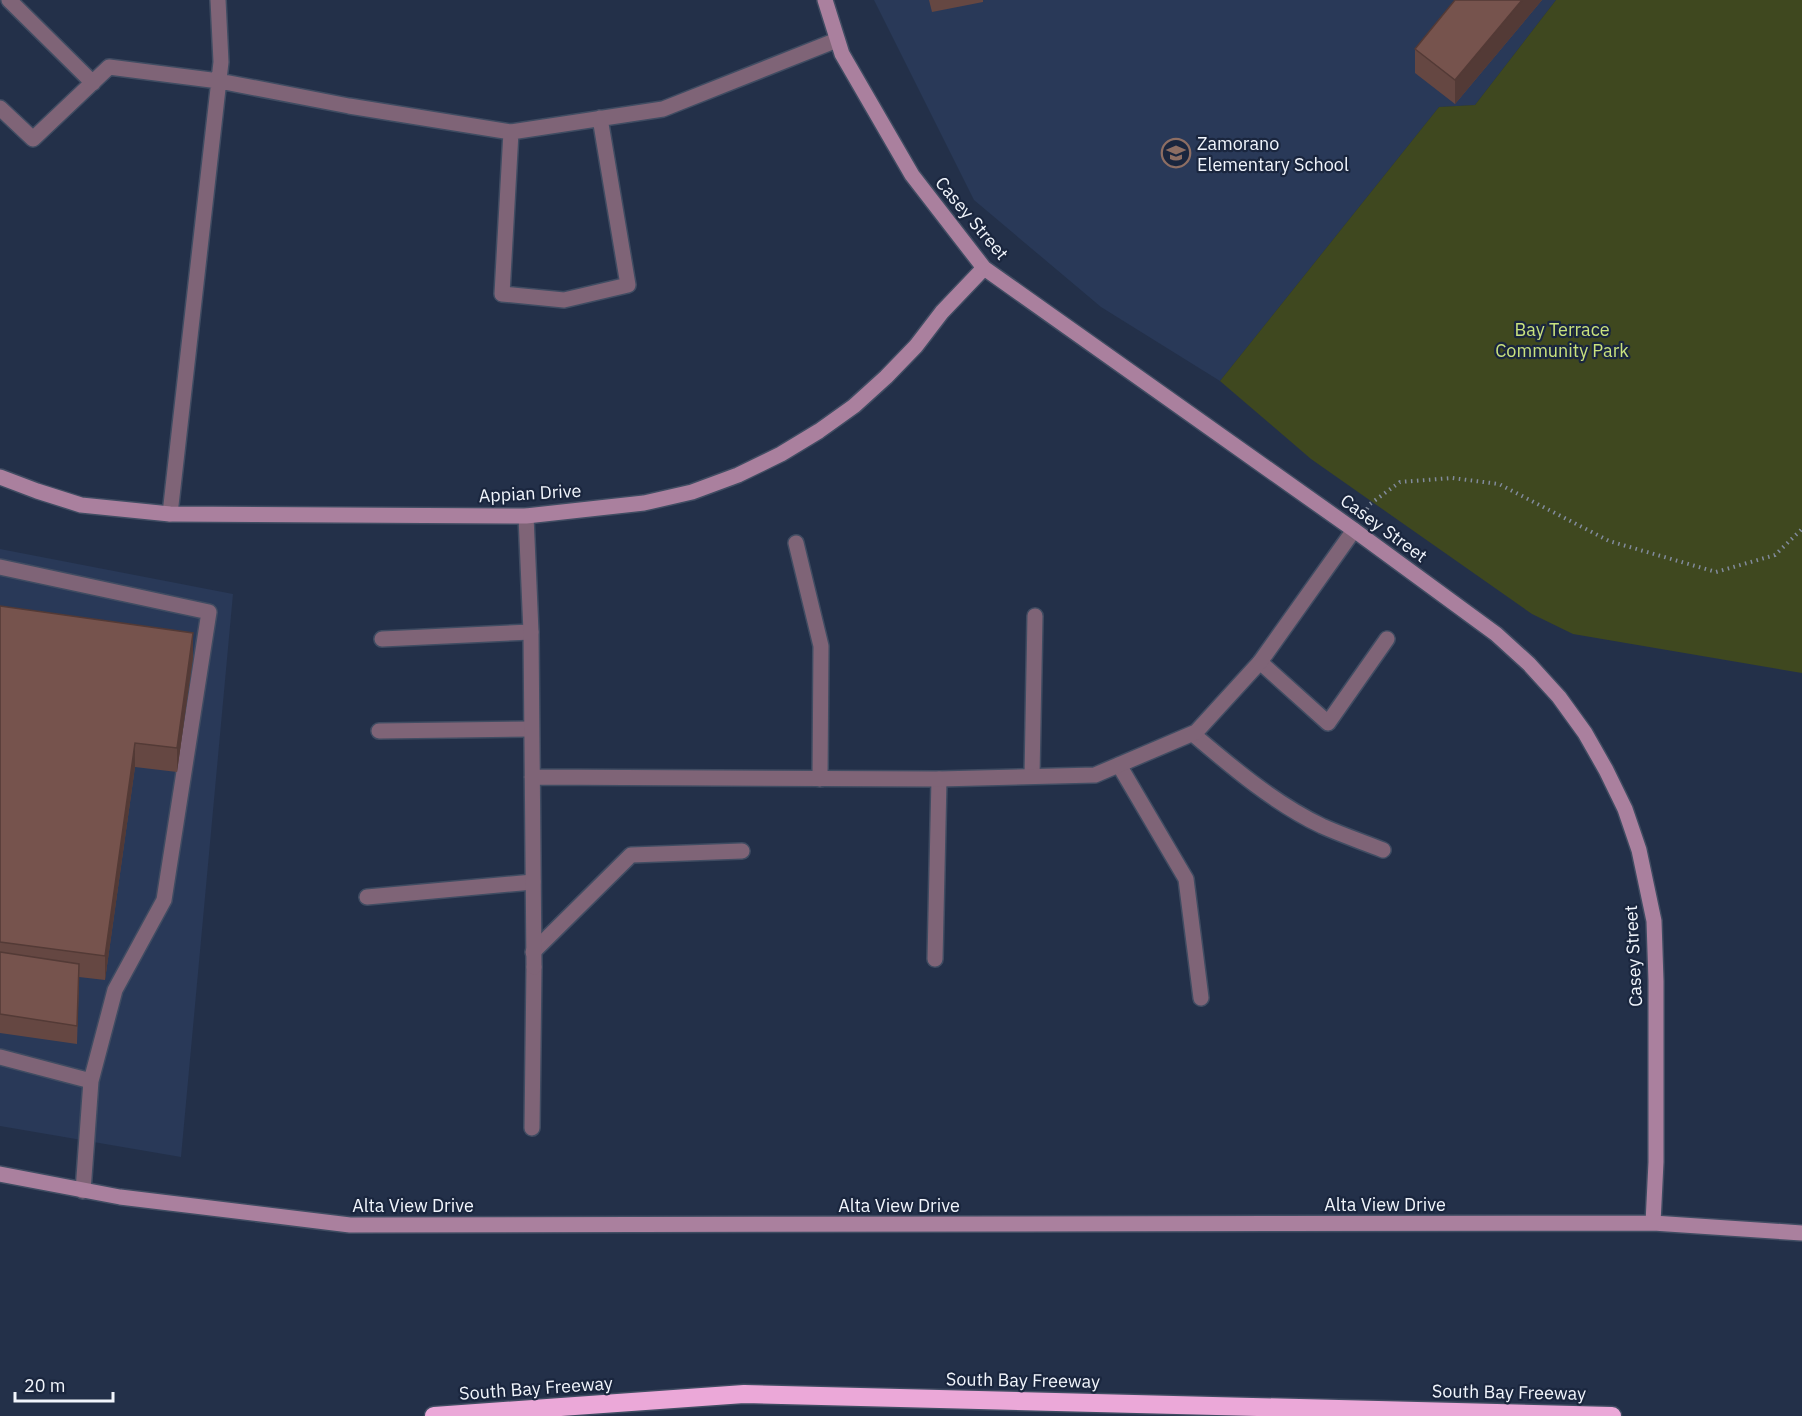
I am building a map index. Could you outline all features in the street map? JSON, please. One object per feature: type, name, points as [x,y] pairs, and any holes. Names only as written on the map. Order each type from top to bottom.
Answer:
[{"type":"highway","name":"South Bay Freeway","points":[[434,1416],[744,1394],[1612,1416]]},
{"type":"street","points":[[9,0],[93,82]]},
{"type":"street","points":[[170,514],[221,62],[218,0]]},
{"type":"street","name":"Casey Street","points":[[825,0],[842,54],[912,175],[984,268],[1354,530],[1496,634],[1559,697],[1585,733],[1625,809],[1639,850],[1654,921],[1656,1162],[1653,1222]]},
{"type":"street","points":[[0,108],[33,139],[109,67],[219,81],[349,106],[511,132],[663,109],[837,40]]},
{"type":"street","points":[[511,132],[502,294],[564,300],[628,285],[600,118]]},
{"type":"street","name":"Appian Drive","points":[[0,477],[81,505],[170,514],[526,516],[644,503],[682,494],[738,475],[782,454],[819,431],[854,406],[886,377],[916,346],[942,312],[984,268]]},
{"type":"street","points":[[526,516],[531,632],[534,960],[532,1128]]},
{"type":"street","points":[[532,777],[939,779],[1095,775],[1196,732],[1260,662],[1354,530]]},
{"type":"street","points":[[796,543],[821,646],[820,779]]},
{"type":"street","points":[[0,567],[209,612],[164,900],[115,990],[91,1081],[83,1191]]},
{"type":"street","points":[[1032,776],[1035,616]]},
{"type":"street","points":[[382,639],[531,632]]},
{"type":"street","points":[[1260,662],[1328,723],[1387,639]]},
{"type":"street","points":[[379,731],[531,729]]},
{"type":"street","points":[[1193,734],[1233,769],[1283,804],[1322,826],[1383,850]]},
{"type":"street","points":[[1119,765],[1186,879],[1201,998]]},
{"type":"street","points":[[935,959],[939,779]]},
{"type":"street","points":[[534,960],[631,855],[742,851]]},
{"type":"street","points":[[368,897],[533,882]]},
{"type":"street","points":[[0,1057],[91,1081]]},
{"type":"street","name":"Alta View Drive","points":[[0,1174],[144,1201],[350,1225],[1653,1222],[1802,1233]]},
{"type":"path","points":[[1354,530],[1370,504],[1400,482],[1452,478],[1499,484],[1610,541],[1716,572],[1775,555],[1802,529]]},
{"type":"shaded area","name":"Zamorano Elementary School","points":[[874,0],[1556,0],[1475,105],[1439,107],[1220,381],[1101,307],[974,200]]},
{"type":"shaded area","points":[[0,549],[233,594],[181,1157],[0,1126]]},
{"type":"green space","name":"Bay Terrace Community Park","points":[[1556,0],[1802,0],[1802,673],[1573,634],[1532,614],[1311,459],[1220,381],[1439,107],[1475,105]]},
{"type":"building","points":[[1455,0],[1522,0],[1455,80],[1415,49]]},
{"type":"building","points":[[0,606],[193,633],[177,748],[135,743],[105,956],[0,942]]},
{"type":"building","points":[[0,952],[79,964],[77,1026],[0,1014]]},
{"type":"place","name":"Zamorano Elementary School","points":[[1176,153]]}]
